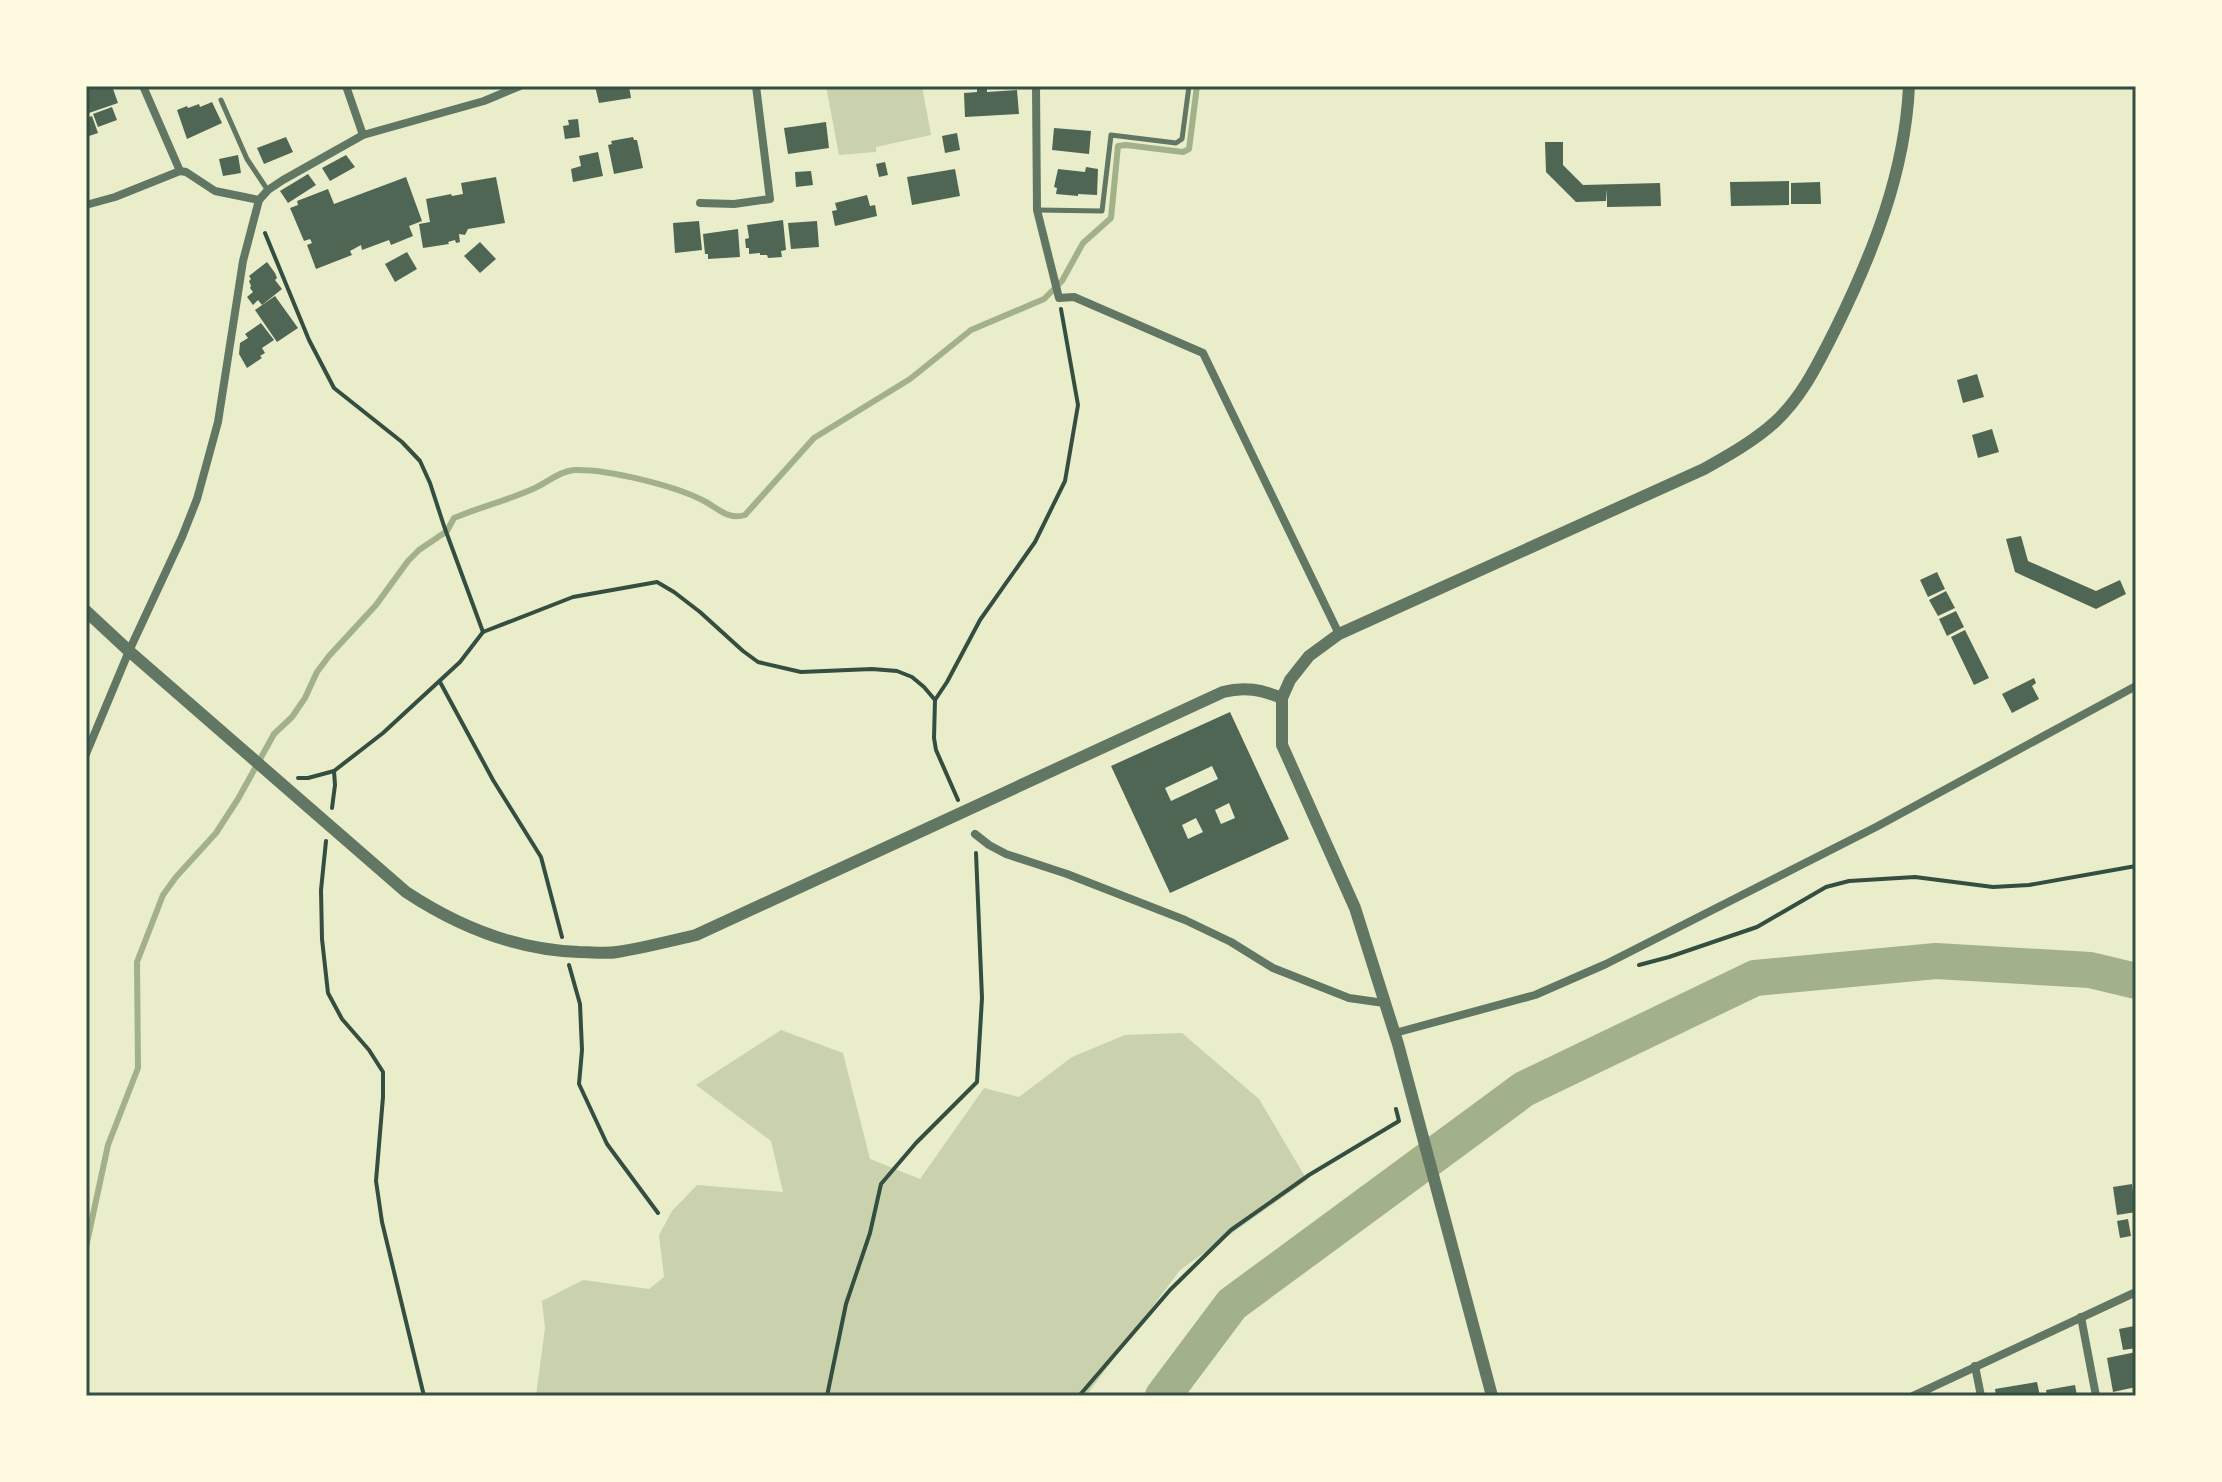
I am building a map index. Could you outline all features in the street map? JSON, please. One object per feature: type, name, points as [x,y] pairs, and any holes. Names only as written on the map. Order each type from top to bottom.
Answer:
[{"type":"street","points":[[143,86],[180,171]]},
{"type":"street","points":[[346,86],[363,135]]},
{"type":"street","points":[[86,754],[197,499],[218,422],[243,261],[259,200],[268,190],[363,135],[484,101],[520,86]]},
{"type":"street","points":[[700,203],[734,204],[770,199],[756,86]]},
{"type":"street","points":[[1036,86],[1037,210],[1059,298],[1074,297],[1203,353],[1339,634]]},
{"type":"street","points":[[1492,1396],[1395,1033],[1355,908],[1282,745],[1282,698],[1290,680],[1309,656],[1339,634],[1704,469],[1749,443],[1776,422],[1813,373],[1873,246],[1902,148],[1909,86]]},
{"type":"street","points":[[86,205],[180,171],[215,191],[259,200]]},
{"type":"street","points":[[86,611],[406,892],[436,912],[500,939],[536,949],[559,951],[614,953],[696,935],[1223,692],[1253,689],[1282,698]]},
{"type":"street","points":[[1395,1033],[1535,995],[1606,964],[1876,827],[2136,686]]},
{"type":"street","points":[[975,834],[1006,854],[1185,920],[1231,942],[1273,968],[1349,998],[1384,1003]]},
{"type":"street","points":[[1913,1396],[2136,1292]]},
{"type":"street","points":[[2081,1317],[2096,1396]]},
{"type":"street","points":[[1975,1366],[1981,1396]]},
{"type":"lane","points":[[1037,210],[1102,211],[1111,135],[1176,143],[1182,139],[1189,86]]},
{"type":"lane","points":[[221,100],[247,159],[268,190]]},
{"type":"path","points":[[256,212],[309,340],[334,388],[402,442],[420,461],[483,632]]},
{"type":"path","points":[[963,812],[936,750],[933,723],[935,700],[980,620],[1035,542],[1065,481],[1078,405],[1059,298]]},
{"type":"path","points":[[277,778],[308,778],[334,771],[412,709],[460,662],[483,632],[573,597],[657,582],[691,605],[758,662],[801,672],[897,671],[912,677],[935,700]]},
{"type":"path","points":[[332,810],[334,771]]},
{"type":"path","points":[[827,1396],[846,1304],[870,1233],[881,1184],[916,1143],[977,1082],[982,998],[975,834]]},
{"type":"path","points":[[327,836],[321,890],[328,993],[342,1019],[383,1072],[376,1181],[382,1222],[424,1396]]},
{"type":"path","points":[[1633,966],[1757,927],[1826,887],[1849,881],[1915,877],[1993,887],[2029,885],[2136,866]]},
{"type":"path","points":[[1079,1396],[1170,1290],[1231,1230],[1309,1175],[1399,1121],[1396,1109]]},
{"type":"green space","points":[[826,86],[922,86],[931,135],[876,147],[876,152],[839,155]]},
{"type":"green space","points":[[781,1030],[843,1053],[870,1159],[920,1179],[984,1088],[1019,1097],[1072,1057],[1125,1035],[1182,1033],[1259,1099],[1307,1180],[1180,1270],[1086,1396],[536,1396],[545,1328],[542,1301],[583,1280],[649,1289],[664,1277],[659,1235],[672,1211],[697,1185],[783,1192],[771,1141],[696,1085]]},
{"type":"building","points":[[86,86],[112,86],[118,103],[86,114]]},
{"type":"building","points":[[595,86],[629,86],[631,98],[599,103]]},
{"type":"building","points":[[987,88],[987,92],[1017,90],[1019,114],[965,117],[964,93]]},
{"type":"building","points":[[212,102],[222,123],[187,139],[177,110]]},
{"type":"building","points":[[112,107],[117,120],[98,127],[93,114]]},
{"type":"building","points":[[92,116],[98,133],[86,137],[86,118]]},
{"type":"building","points":[[578,119],[580,137],[565,139],[563,126],[569,125],[568,120]]},
{"type":"building","points":[[826,122],[829,148],[788,154],[784,128]]},
{"type":"building","points":[[1054,128],[1091,131],[1089,154],[1052,150]]},
{"type":"building","points":[[957,133],[960,150],[945,153],[942,136]]},
{"type":"building","points":[[286,137],[293,152],[264,164],[257,148]]},
{"type":"building","points":[[633,137],[637,140],[643,168],[614,174],[608,145],[612,144],[611,141]]},
{"type":"building","points":[[1545,142],[1563,142],[1563,165],[1583,185],[1660,183],[1661,206],[1607,207],[1607,189],[1606,201],[1576,202],[1546,172]]},
{"type":"building","points":[[598,152],[603,176],[573,182],[571,169],[581,166],[579,156]]},
{"type":"building","points":[[238,155],[241,173],[223,176],[219,159]]},
{"type":"building","points":[[346,155],[355,167],[330,181],[322,168]]},
{"type":"building","points":[[885,162],[888,175],[879,177],[876,164]]},
{"type":"building","points":[[1086,167],[1098,169],[1097,195],[1056,194],[1057,188],[1054,187],[1058,169],[1085,172]]},
{"type":"building","points":[[955,169],[960,196],[912,205],[907,177]]},
{"type":"building","points":[[811,171],[813,185],[796,187],[795,172]]},
{"type":"building","points":[[308,174],[316,185],[288,203],[280,191]]},
{"type":"building","points":[[406,177],[422,221],[409,226],[413,236],[391,245],[389,240],[362,250],[361,245],[350,251],[352,255],[316,269],[307,245],[312,243],[310,239],[304,241],[290,208],[298,205],[297,201],[328,189],[334,204]]},
{"type":"building","points":[[496,177],[505,223],[468,229],[465,235],[459,234],[460,242],[456,243],[455,240],[449,244],[423,248],[419,224],[430,222],[426,199],[463,194],[461,183]]},
{"type":"building","points":[[1789,181],[1789,205],[1731,206],[1730,182]]},
{"type":"building","points":[[1820,182],[1821,204],[1791,204],[1791,183]]},
{"type":"building","points":[[867,195],[870,206],[875,205],[877,216],[835,226],[832,211],[837,210],[835,203]]},
{"type":"building","points":[[783,220],[786,250],[781,251],[782,257],[749,254],[745,239],[749,238],[747,225]]},
{"type":"building","points":[[699,221],[702,250],[675,253],[673,223]]},
{"type":"building","points":[[817,221],[819,247],[791,249],[788,223]]},
{"type":"building","points":[[738,229],[740,257],[708,259],[703,234]]},
{"type":"building","points":[[480,242],[496,259],[480,273],[464,256]]},
{"type":"building","points":[[407,252],[417,269],[395,282],[385,264]]},
{"type":"building","points":[[267,262],[282,289],[262,305],[258,300],[253,305],[247,297],[253,292],[249,276]]},
{"type":"building","points":[[275,296],[298,328],[277,342],[255,310]]},
{"type":"building","points":[[261,323],[274,340],[262,348],[265,353],[260,356],[262,358],[247,368],[239,354],[240,343],[248,338],[245,334]]},
{"type":"building","points":[[1977,374],[1984,397],[1963,403],[1957,380]]},
{"type":"building","points":[[1992,429],[1999,452],[1978,458],[1972,435]]},
{"type":"building","points":[[2021,536],[2028,561],[2096,591],[2120,580],[2126,594],[2096,609],[2015,572],[2006,539]]},
{"type":"building","points":[[1937,572],[1945,589],[1928,597],[1920,580]]},
{"type":"building","points":[[1946,591],[1955,608],[1938,616],[1929,600]]},
{"type":"building","points":[[1956,611],[1964,627],[1947,636],[1939,619]]},
{"type":"building","points":[[1965,630],[1989,678],[1974,685],[1951,637]]},
{"type":"building","points":[[2034,678],[2036,683],[2032,686],[2039,699],[2012,713],[2002,694]]},
{"type":"building","points":[[1230,712],[1289,839],[1170,893],[1111,766]],"holes":[[[1212,766],[1218,779],[1171,801],[1165,788]],[[1229,803],[1235,818],[1221,824],[1215,810]],[[1196,818],[1203,832],[1188,839],[1182,825]]]},
{"type":"building","points":[[2132,1184],[2136,1212],[2117,1215],[2113,1187]]},
{"type":"building","points":[[2128,1219],[2131,1236],[2120,1238],[2117,1221]]},
{"type":"building","points":[[2134,1326],[2136,1348],[2123,1350],[2119,1329]]},
{"type":"building","points":[[2136,1352],[2136,1387],[2113,1392],[2107,1358]]},
{"type":"building","points":[[2037,1382],[2040,1396],[1996,1396],[1995,1389]]},
{"type":"building","points":[[2075,1385],[2077,1396],[2047,1396],[2046,1390]]},
{"type":"waterway","points":[[86,1247],[108,1145],[138,1068],[137,962],[163,895],[216,833],[274,734],[292,717],[305,698],[317,672],[376,605],[408,561],[447,531],[454,518],[574,470],[605,472],[642,480],[693,496],[729,515],[745,515],[814,438],[910,379],[971,330],[1044,299],[1062,281],[1083,243],[1111,218],[1118,146],[1183,152],[1189,149],[1197,86]]},
{"type":"waterway","points":[[1163,1396],[1232,1304],[1524,1089],[1755,978],[1936,961],[2090,970],[2136,981]]}]
